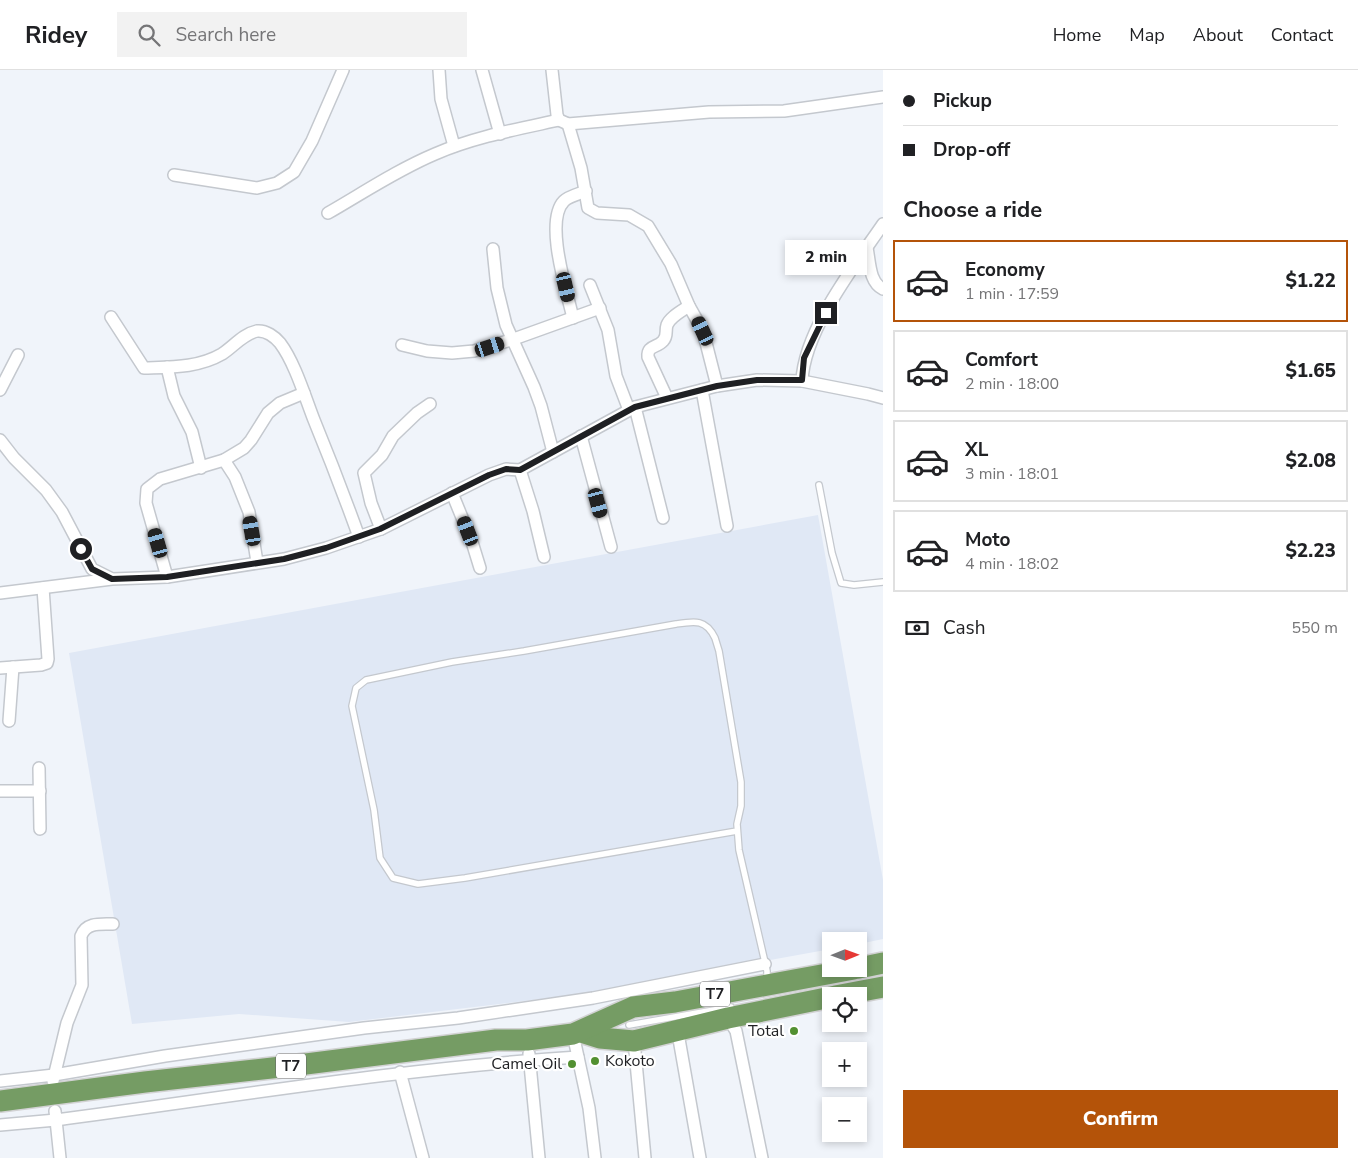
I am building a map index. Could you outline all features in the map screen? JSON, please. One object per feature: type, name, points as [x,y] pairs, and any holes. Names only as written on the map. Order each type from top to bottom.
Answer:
[{"type":"highway","points":[[868,966],[883,963]]},
{"type":"highway","name":"T7","points":[[624,1030],[633,1007],[676,1002],[822,975]]},
{"type":"highway","name":"T7","points":[[867,990],[883,986]]},
{"type":"highway","name":"T7","points":[[0,1101],[496,1040],[528,1050],[577,1033],[624,1030],[676,1031],[732,1012],[822,999]]},
{"type":"street","points":[[174,175],[257,188],[277,183],[294,172],[312,142],[343,70]]},
{"type":"street","points":[[439,70],[441,99],[454,146]]},
{"type":"street","points":[[482,70],[500,134]]},
{"type":"street","points":[[552,70],[557,115],[564,122],[586,191],[588,208],[592,211],[629,215],[648,226],[671,264],[688,306],[703,331],[717,386]]},
{"type":"street","points":[[328,213],[412,165],[454,146],[500,134],[564,122],[709,112],[784,111],[883,96]]},
{"type":"street","points":[[573,318],[559,254],[555,229],[556,219],[558,211],[565,200],[586,191]]},
{"type":"street","points":[[802,380],[804,358],[813,337],[845,279],[883,224]]},
{"type":"street","points":[[867,248],[873,278],[877,286],[883,289]]},
{"type":"street","points":[[492,249],[501,311],[511,340],[534,387],[553,452]]},
{"type":"street","points":[[590,285],[610,338],[616,376],[632,408],[664,518]]},
{"type":"street","points":[[667,398],[648,357],[648,352],[650,348],[663,342],[670,320],[688,306]]},
{"type":"street","points":[[402,345],[427,351],[452,353],[474,351],[511,340],[600,308]]},
{"type":"street","points":[[111,317],[144,368],[201,363],[223,353],[239,340],[257,331],[266,332],[273,336],[280,344],[304,393],[359,537]]},
{"type":"street","points":[[0,390],[18,355]]},
{"type":"street","points":[[167,367],[174,396],[192,432],[201,468]]},
{"type":"street","points":[[0,593],[112,579],[167,577],[284,559],[359,537],[380,529],[452,493],[506,469],[520,470],[632,408],[717,386],[757,380],[802,380],[883,398]]},
{"type":"street","points":[[702,390],[727,526]]},
{"type":"street","points":[[167,577],[146,503],[147,489],[160,479],[224,460],[244,448],[268,413],[280,403],[304,393]]},
{"type":"street","points":[[380,529],[371,503],[364,472],[382,455],[393,436],[417,413],[430,404]]},
{"type":"street","points":[[581,436],[611,548]]},
{"type":"street","points":[[0,440],[14,458],[46,490],[57,505],[71,526],[92,569],[112,579]]},
{"type":"street","points":[[224,460],[235,478],[249,512],[257,562]]},
{"type":"street","points":[[520,470],[533,511],[544,557]]},
{"type":"street","points":[[452,493],[472,542],[480,568]]},
{"type":"street","points":[[0,668],[41,665],[47,662],[43,588]]},
{"type":"street","points":[[9,721],[13,667]]},
{"type":"street","points":[[39,768],[40,829]]},
{"type":"street","points":[[0,791],[40,790]]},
{"type":"street","points":[[53,1079],[67,1023],[82,984],[81,936],[83,931],[90,925],[113,924]]},
{"type":"street","points":[[0,1081],[53,1079],[164,1056],[364,1028],[458,1018],[592,998],[765,964]]},
{"type":"street","points":[[732,1012],[762,1158]]},
{"type":"street","points":[[624,1030],[645,1158]]},
{"type":"street","points":[[676,1031],[700,1158]]},
{"type":"street","points":[[577,1033],[578,1057],[589,1108],[595,1158]]},
{"type":"street","points":[[0,1125],[56,1115],[400,1072],[528,1050],[578,1057]]},
{"type":"street","points":[[528,1050],[539,1158]]},
{"type":"street","points":[[400,1072],[424,1158]]},
{"type":"street","points":[[56,1115],[60,1158]]},
{"type":"lane","points":[[819,485],[832,554],[841,583],[854,585],[883,582]]},
{"type":"lane","points":[[737,831],[465,878],[418,884],[393,878],[380,858],[374,810],[352,706],[356,688],[366,680],[452,662],[676,624],[698,622],[710,628],[718,651],[741,782],[741,806],[737,831],[739,850],[765,964],[767,985]]},
{"type":"lane","points":[[624,1030],[732,1012]]},
{"type":"shaded area","points":[[818,515],[883,880],[883,939],[868,942],[868,932],[822,932],[822,951],[582,994],[349,1022],[239,1014],[132,1024],[69,653]]},
{"type":"place","name":"Total","points":[[794,1031]]},
{"type":"place","name":"Kokoto","points":[[595,1061]]},
{"type":"place","name":"Camel Oil","points":[[572,1064]]},
{"type":"route","points":[[81,549],[92,569],[112,579],[167,577],[284,559],[326,548],[380,529],[489,475],[506,469],[520,470],[635,407],[717,386],[757,380],[802,380],[804,358],[826,313]]}]
